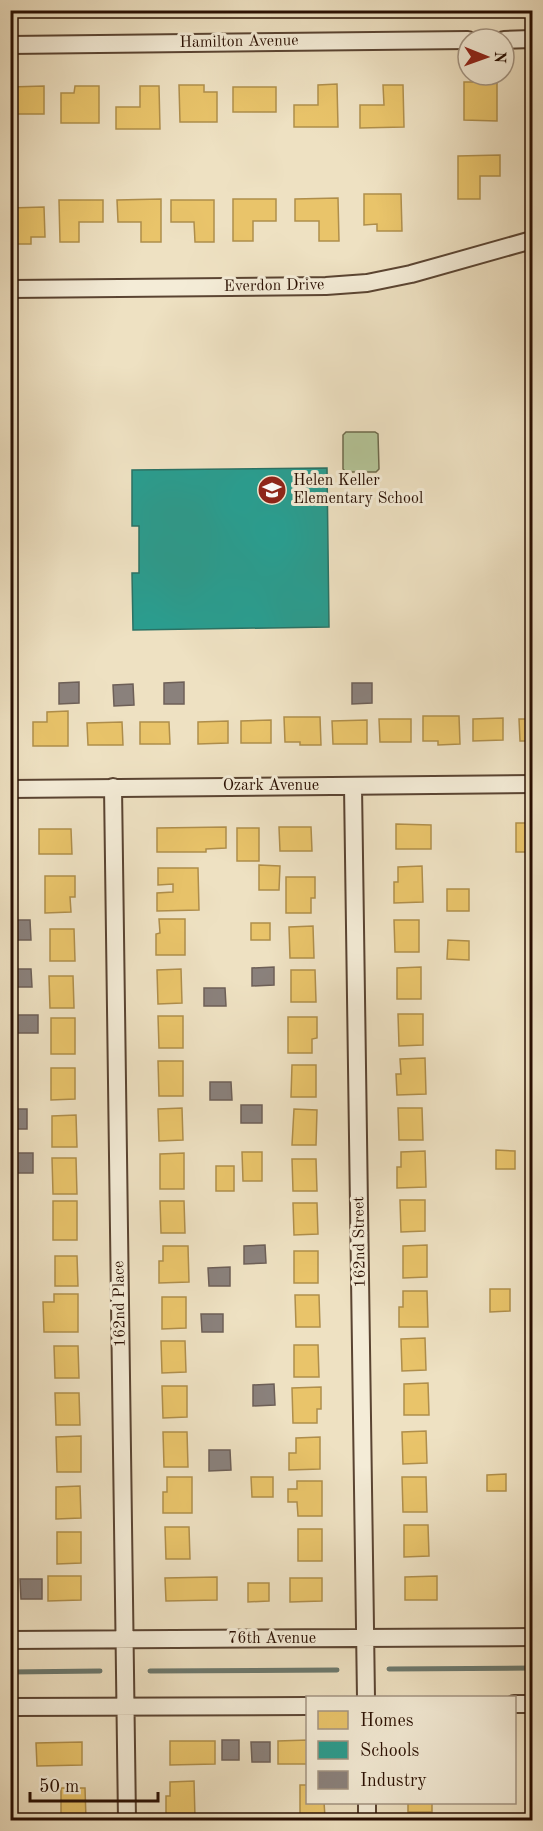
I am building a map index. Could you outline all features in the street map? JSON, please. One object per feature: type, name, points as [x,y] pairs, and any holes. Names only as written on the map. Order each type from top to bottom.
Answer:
[{"type":"street","points":[[516,40],[532,39]]},
{"type":"street","name":"Hamilton Avenue","points":[[10,45],[456,40]]},
{"type":"street","name":"Everdon Drive","points":[[10,289],[326,286],[367,283],[411,274],[532,240]]},
{"type":"street","name":"Ozark Avenue","points":[[10,789],[532,784]]},
{"type":"street","name":"162nd Street","points":[[353,786],[366,1696]]},
{"type":"street","name":"162nd Place","points":[[113,787],[127,1821]]},
{"type":"street","name":"76th Avenue","points":[[10,1640],[532,1637]]},
{"type":"street","points":[[516,1704],[532,1704]]},
{"type":"street","points":[[10,1707],[306,1706]]},
{"type":"street","points":[[367,1804],[367,1821]]},
{"type":"green space","points":[[346,432],[375,432],[378,434],[379,469],[376,472],[346,472],[343,469],[343,435]]},
{"type":"building: Homes","points":[[337,84],[338,127],[294,127],[294,105],[318,105],[318,85]]},
{"type":"building: Homes","points":[[179,85],[204,85],[204,92],[217,92],[217,122],[180,122]]},
{"type":"building: Homes","points":[[383,85],[403,85],[404,127],[360,128],[360,105],[384,105]]},
{"type":"building: Homes","points":[[44,86],[44,114],[10,114],[10,87]]},
{"type":"building: Homes","points":[[75,86],[99,86],[99,123],[61,123],[61,93],[74,93]]},
{"type":"building: Homes","points":[[140,86],[159,86],[160,129],[116,129],[116,107],[140,107]]},
{"type":"building: Homes","points":[[233,87],[276,87],[276,112],[233,112]]},
{"type":"building: Homes","points":[[464,87],[497,87],[497,121],[464,120]]},
{"type":"building: Homes","points":[[500,155],[500,176],[480,176],[480,199],[458,199],[458,156]]},
{"type":"building: Homes","points":[[364,194],[401,194],[402,231],[377,231],[377,224],[364,225]]},
{"type":"building: Homes","points":[[338,198],[339,241],[319,241],[319,221],[295,221],[295,199]]},
{"type":"building: Homes","points":[[161,199],[161,242],[141,242],[141,222],[118,222],[117,200]]},
{"type":"building: Homes","points":[[233,199],[276,199],[276,221],[253,221],[253,241],[233,241]]},
{"type":"building: Homes","points":[[59,200],[103,200],[103,222],[79,222],[79,242],[60,242]]},
{"type":"building: Homes","points":[[171,200],[214,200],[214,242],[195,242],[194,222],[171,222]]},
{"type":"building: Homes","points":[[44,207],[45,237],[31,237],[31,244],[10,244],[10,208]]},
{"type":"building: Homes","points":[[68,711],[68,746],[33,746],[33,722],[47,722],[47,712]]},
{"type":"building: Homes","points":[[423,716],[459,716],[460,744],[438,745],[438,741],[423,741]]},
{"type":"building: Homes","points":[[284,717],[320,717],[321,745],[285,742]]},
{"type":"building: Homes","points":[[503,718],[503,740],[473,741],[473,719]]},
{"type":"building: Homes","points":[[379,719],[411,719],[411,742],[380,742]]},
{"type":"building: Homes","points":[[519,719],[532,719],[532,741],[520,741]]},
{"type":"building: Homes","points":[[271,720],[271,743],[241,743],[241,721]]},
{"type":"building: Homes","points":[[367,720],[367,744],[333,744],[332,721]]},
{"type":"building: Homes","points":[[228,721],[228,743],[198,744],[198,722]]},
{"type":"building: Homes","points":[[122,722],[123,745],[88,745],[87,723]]},
{"type":"building: Homes","points":[[140,722],[169,722],[170,744],[140,744]]},
{"type":"building: Homes","points":[[516,823],[532,823],[532,852],[516,852]]},
{"type":"building: Homes","points":[[396,824],[431,825],[431,849],[396,849]]},
{"type":"building: Homes","points":[[226,827],[226,848],[206,849],[206,852],[157,852],[157,828]]},
{"type":"building: Homes","points":[[279,827],[311,827],[312,851],[280,851]]},
{"type":"building: Homes","points":[[237,828],[259,828],[259,861],[237,861]]},
{"type":"building: Homes","points":[[39,829],[71,829],[72,854],[39,854]]},
{"type":"building: Homes","points":[[259,865],[280,866],[279,890],[259,890]]},
{"type":"building: Homes","points":[[422,866],[423,902],[394,903],[394,882],[398,882],[398,867]]},
{"type":"building: Homes","points":[[158,868],[198,868],[199,910],[157,911],[157,893],[173,892],[173,884],[158,885]]},
{"type":"building: Homes","points":[[529,875],[532,875],[532,906],[530,907]]},
{"type":"building: Homes","points":[[45,876],[75,876],[75,897],[70,897],[71,912],[45,913]]},
{"type":"building: Homes","points":[[286,877],[315,877],[315,898],[311,898],[311,913],[286,913]]},
{"type":"building: Homes","points":[[447,889],[469,889],[469,911],[447,911]]},
{"type":"building: Homes","points":[[159,919],[185,919],[185,955],[156,955],[156,934],[160,933]]},
{"type":"building: Homes","points":[[394,920],[419,920],[419,952],[395,952]]},
{"type":"building: Homes","points":[[251,923],[270,923],[270,940],[251,940]]},
{"type":"building: Homes","points":[[313,926],[314,958],[290,958],[289,927]]},
{"type":"building: Homes","points":[[50,929],[74,929],[75,961],[50,961]]},
{"type":"building: Homes","points":[[448,940],[469,941],[469,960],[447,959]]},
{"type":"building: Homes","points":[[421,967],[421,999],[397,999],[397,968]]},
{"type":"building: Homes","points":[[181,969],[182,1003],[158,1004],[157,970]]},
{"type":"building: Homes","points":[[291,970],[315,970],[316,1002],[291,1002]]},
{"type":"building: Homes","points":[[49,976],[73,976],[74,1008],[50,1008]]},
{"type":"building: Homes","points":[[398,1014],[423,1014],[423,1045],[399,1046]]},
{"type":"building: Homes","points":[[532,1014],[532,1051],[528,1051],[527,1015]]},
{"type":"building: Homes","points":[[158,1016],[183,1016],[183,1048],[159,1048]]},
{"type":"building: Homes","points":[[288,1017],[317,1017],[317,1038],[312,1039],[312,1053],[288,1053]]},
{"type":"building: Homes","points":[[51,1018],[75,1018],[75,1054],[51,1054]]},
{"type":"building: Homes","points":[[425,1058],[426,1094],[397,1095],[396,1074],[401,1074],[400,1059]]},
{"type":"building: Homes","points":[[158,1061],[183,1061],[183,1096],[159,1096]]},
{"type":"building: Homes","points":[[292,1065],[316,1065],[316,1097],[291,1097]]},
{"type":"building: Homes","points":[[51,1068],[75,1068],[75,1099],[51,1100]]},
{"type":"building: Homes","points":[[527,1107],[532,1107],[532,1144],[528,1144]]},
{"type":"building: Homes","points":[[182,1108],[183,1140],[159,1141],[158,1109]]},
{"type":"building: Homes","points":[[398,1108],[422,1108],[423,1140],[399,1140]]},
{"type":"building: Homes","points":[[294,1109],[317,1110],[316,1145],[292,1145]]},
{"type":"building: Homes","points":[[76,1115],[77,1147],[52,1147],[52,1116]]},
{"type":"building: Homes","points":[[496,1150],[515,1151],[515,1169],[496,1169]]},
{"type":"building: Homes","points":[[425,1151],[426,1187],[397,1188],[397,1167],[401,1167],[401,1152]]},
{"type":"building: Homes","points":[[242,1152],[262,1152],[262,1181],[243,1181]]},
{"type":"building: Homes","points":[[184,1153],[184,1189],[160,1189],[160,1154]]},
{"type":"building: Homes","points":[[52,1158],[76,1158],[77,1194],[53,1194]]},
{"type":"building: Homes","points":[[292,1159],[316,1159],[317,1191],[293,1191]]},
{"type":"building: Homes","points":[[216,1166],[234,1166],[234,1191],[216,1191]]},
{"type":"building: Homes","points":[[400,1200],[425,1200],[425,1231],[401,1232]]},
{"type":"building: Homes","points":[[53,1201],[77,1201],[77,1240],[53,1240]]},
{"type":"building: Homes","points":[[160,1201],[184,1201],[185,1233],[161,1233]]},
{"type":"building: Homes","points":[[293,1203],[317,1203],[318,1234],[294,1235]]},
{"type":"building: Homes","points":[[427,1245],[427,1277],[403,1278],[403,1246]]},
{"type":"building: Homes","points":[[163,1246],[188,1246],[189,1282],[159,1283],[159,1261],[163,1261]]},
{"type":"building: Homes","points":[[294,1251],[318,1251],[318,1283],[294,1283]]},
{"type":"building: Homes","points":[[55,1256],[77,1256],[78,1286],[55,1286]]},
{"type":"building: Homes","points":[[490,1289],[510,1289],[510,1311],[490,1312]]},
{"type":"building: Homes","points":[[403,1291],[427,1291],[428,1327],[399,1327],[399,1307],[403,1307]]},
{"type":"building: Homes","points":[[54,1294],[78,1294],[78,1332],[44,1332],[43,1302],[54,1302]]},
{"type":"building: Homes","points":[[295,1295],[319,1295],[320,1327],[296,1327]]},
{"type":"building: Homes","points":[[162,1297],[186,1297],[186,1328],[162,1329]]},
{"type":"building: Homes","points":[[425,1338],[426,1370],[402,1371],[401,1339]]},
{"type":"building: Homes","points":[[161,1341],[185,1341],[186,1372],[162,1373]]},
{"type":"building: Homes","points":[[294,1345],[318,1345],[319,1377],[294,1377]]},
{"type":"building: Homes","points":[[54,1346],[78,1346],[79,1378],[55,1378]]},
{"type":"building: Homes","points":[[428,1383],[429,1415],[404,1415],[404,1384]]},
{"type":"building: Homes","points":[[162,1386],[187,1386],[187,1417],[163,1418]]},
{"type":"building: Homes","points":[[321,1387],[321,1409],[317,1409],[317,1423],[293,1423],[292,1388]]},
{"type":"building: Homes","points":[[55,1393],[79,1393],[80,1425],[56,1425]]},
{"type":"building: Homes","points":[[426,1431],[427,1463],[403,1464],[402,1432]]},
{"type":"building: Homes","points":[[163,1432],[187,1432],[188,1467],[164,1467]]},
{"type":"building: Homes","points":[[81,1436],[81,1472],[57,1472],[56,1437]]},
{"type":"building: Homes","points":[[320,1437],[320,1469],[289,1470],[289,1453],[296,1453],[296,1438]]},
{"type":"building: Homes","points":[[506,1474],[506,1491],[487,1491],[487,1475]]},
{"type":"building: Homes","points":[[167,1477],[192,1477],[192,1513],[163,1513],[163,1492],[167,1492]]},
{"type":"building: Homes","points":[[251,1477],[273,1477],[273,1497],[252,1497]]},
{"type":"building: Homes","points":[[402,1477],[426,1477],[427,1512],[403,1512]]},
{"type":"building: Homes","points":[[297,1481],[322,1481],[322,1516],[298,1516],[297,1502],[288,1502],[288,1489],[297,1489]]},
{"type":"building: Homes","points":[[80,1486],[81,1518],[56,1519],[56,1487]]},
{"type":"building: Homes","points":[[404,1525],[428,1525],[429,1556],[404,1557]]},
{"type":"building: Homes","points":[[165,1527],[189,1527],[190,1559],[166,1559]]},
{"type":"building: Homes","points":[[298,1529],[322,1529],[322,1561],[298,1561]]},
{"type":"building: Homes","points":[[57,1532],[81,1532],[81,1563],[57,1564]]},
{"type":"building: Homes","points":[[48,1576],[81,1576],[81,1600],[48,1601]]},
{"type":"building: Homes","points":[[437,1576],[437,1600],[405,1600],[405,1577]]},
{"type":"building: Homes","points":[[217,1577],[217,1600],[166,1601],[165,1578]]},
{"type":"building: Homes","points":[[290,1578],[322,1578],[322,1601],[290,1602]]},
{"type":"building: Homes","points":[[248,1583],[269,1583],[269,1601],[248,1602]]},
{"type":"building: Homes","points":[[306,1740],[306,1764],[278,1764],[278,1741]]},
{"type":"building: Homes","points":[[170,1741],[215,1741],[215,1764],[170,1765]]},
{"type":"building: Homes","points":[[82,1742],[82,1765],[37,1766],[36,1743]]},
{"type":"building: Homes","points":[[194,1781],[195,1817],[166,1818],[166,1796],[170,1796],[170,1782]]},
{"type":"building: Homes","points":[[300,1785],[306,1785],[306,1804],[324,1804],[325,1817],[300,1817]]},
{"type":"building: Homes","points":[[61,1788],[85,1788],[86,1819],[61,1820]]},
{"type":"building: Homes","points":[[408,1804],[432,1804],[432,1812],[408,1812]]},
{"type":"building: Schools","points":[[327,468],[329,627],[133,630],[132,573],[139,573],[139,526],[132,526],[132,470]]},
{"type":"building: Industry","points":[[79,682],[79,703],[59,704],[59,683]]},
{"type":"building: Industry","points":[[184,682],[184,704],[164,704],[164,683]]},
{"type":"building: Industry","points":[[352,683],[372,683],[372,703],[352,704]]},
{"type":"building: Industry","points":[[133,684],[134,705],[114,706],[113,685]]},
{"type":"building: Industry","points":[[10,920],[30,920],[31,940],[10,940]]},
{"type":"building: Industry","points":[[274,967],[274,985],[252,986],[252,968]]},
{"type":"building: Industry","points":[[12,969],[31,969],[32,987],[12,987]]},
{"type":"building: Industry","points":[[204,988],[225,988],[226,1006],[204,1006]]},
{"type":"building: Industry","points":[[16,1015],[38,1015],[38,1033],[16,1033]]},
{"type":"building: Industry","points":[[210,1082],[231,1082],[232,1100],[210,1100]]},
{"type":"building: Industry","points":[[241,1105],[262,1105],[262,1123],[241,1123]]},
{"type":"building: Industry","points":[[10,1109],[27,1109],[27,1129],[10,1129]]},
{"type":"building: Industry","points":[[11,1153],[33,1153],[33,1173],[12,1173]]},
{"type":"building: Industry","points":[[265,1245],[266,1263],[244,1264],[244,1246]]},
{"type":"building: Industry","points":[[230,1267],[230,1286],[209,1286],[208,1268]]},
{"type":"building: Industry","points":[[201,1314],[223,1314],[223,1332],[202,1332]]},
{"type":"building: Industry","points":[[274,1384],[275,1405],[253,1406],[253,1385]]},
{"type":"building: Industry","points":[[209,1450],[230,1450],[231,1470],[209,1471]]},
{"type":"building: Industry","points":[[20,1579],[42,1579],[42,1599],[21,1599]]},
{"type":"building: Industry","points":[[222,1740],[239,1740],[239,1760],[222,1760]]},
{"type":"building: Industry","points":[[251,1742],[270,1742],[270,1762],[252,1762]]},
{"type":"waterway","points":[[389,1669],[532,1668]]},
{"type":"waterway","points":[[150,1671],[337,1670]]},
{"type":"waterway","points":[[10,1672],[100,1671]]},
{"type":"place","name":"Helen Keller Elementary School","points":[[272,490]]}]
